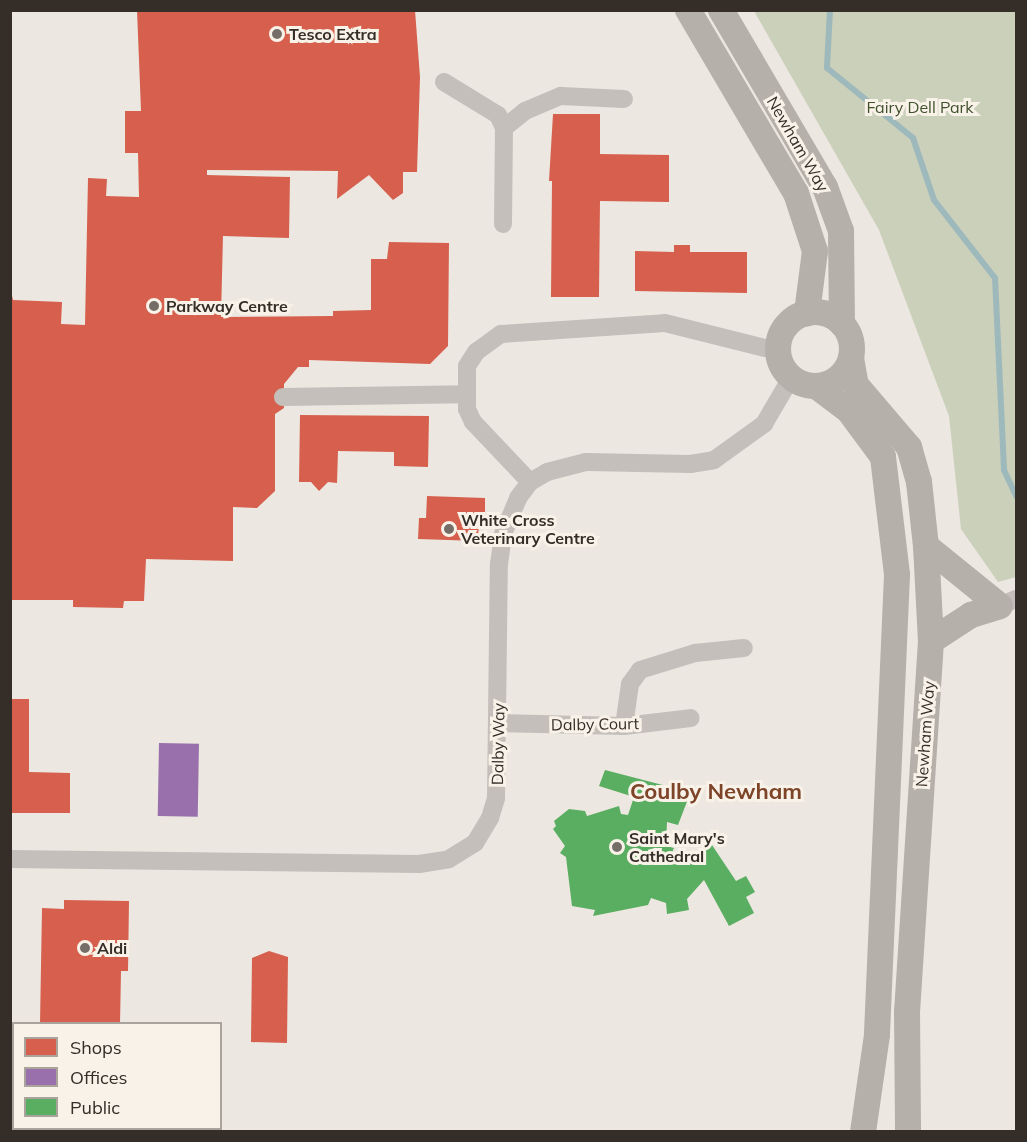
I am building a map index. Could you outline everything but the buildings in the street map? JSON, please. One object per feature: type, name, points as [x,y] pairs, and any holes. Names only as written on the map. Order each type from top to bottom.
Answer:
[{"type":"street","name":"Newham Way","points":[[688,10],[796,193],[815,251],[807,313]]},
{"type":"street","name":"Newham Way","points":[[720,10],[825,187],[841,231],[842,324],[849,335],[856,385],[909,447],[919,482],[926,546],[931,641],[907,1011],[908,1131]]},
{"type":"street","points":[[444,82],[498,115],[504,128],[503,224]]},
{"type":"street","points":[[504,128],[525,111],[561,96],[624,99]]},
{"type":"street","points":[[765,348],[665,322],[501,334],[476,352],[467,366],[464,394],[473,422],[530,482],[547,472],[586,462],[690,464],[714,460],[764,424],[791,378],[779,359],[778,346],[788,323],[807,313],[826,314],[842,324]]},
{"type":"street","points":[[816,386],[836,379],[851,358]]},
{"type":"street","name":"Newham Way","points":[[791,378],[816,386],[849,411],[883,457],[897,575],[877,1035],[862,1131]]},
{"type":"street","points":[[283,397],[464,394]]},
{"type":"street","name":"Dalby Way","points":[[10,859],[419,864],[449,859],[475,843],[490,818],[496,798],[501,554],[509,520],[530,482]]},
{"type":"street","points":[[926,546],[1008,603]]},
{"type":"street","points":[[931,641],[971,615],[1008,603]]},
{"type":"street","points":[[624,726],[630,684],[640,670],[695,653],[744,648]]},
{"type":"street","name":"Dalby Court","points":[[499,723],[624,726],[691,718]]},
{"type":"green space","name":"Fairy Dell Park","points":[[754,11],[1016,11],[1016,577],[998,582],[961,529],[949,416],[879,230]]},
{"type":"waterway","points":[[830,10],[827,68],[913,138],[934,200],[995,278],[1004,470],[1016,496]]},
{"type":"place","name":"Tesco Extra","points":[[277,34]]},
{"type":"place","name":"Parkway Centre","points":[[154,306]]},
{"type":"place","name":"White Cross Veterinary Centre","points":[[449,529]]},
{"type":"place","name":"Saint Mary's Cathedral","points":[[617,847]]},
{"type":"place","name":"Aldi","points":[[85,948]]},
{"type":"district","name":"Coulby Newham","points":[[716,792]]}]
